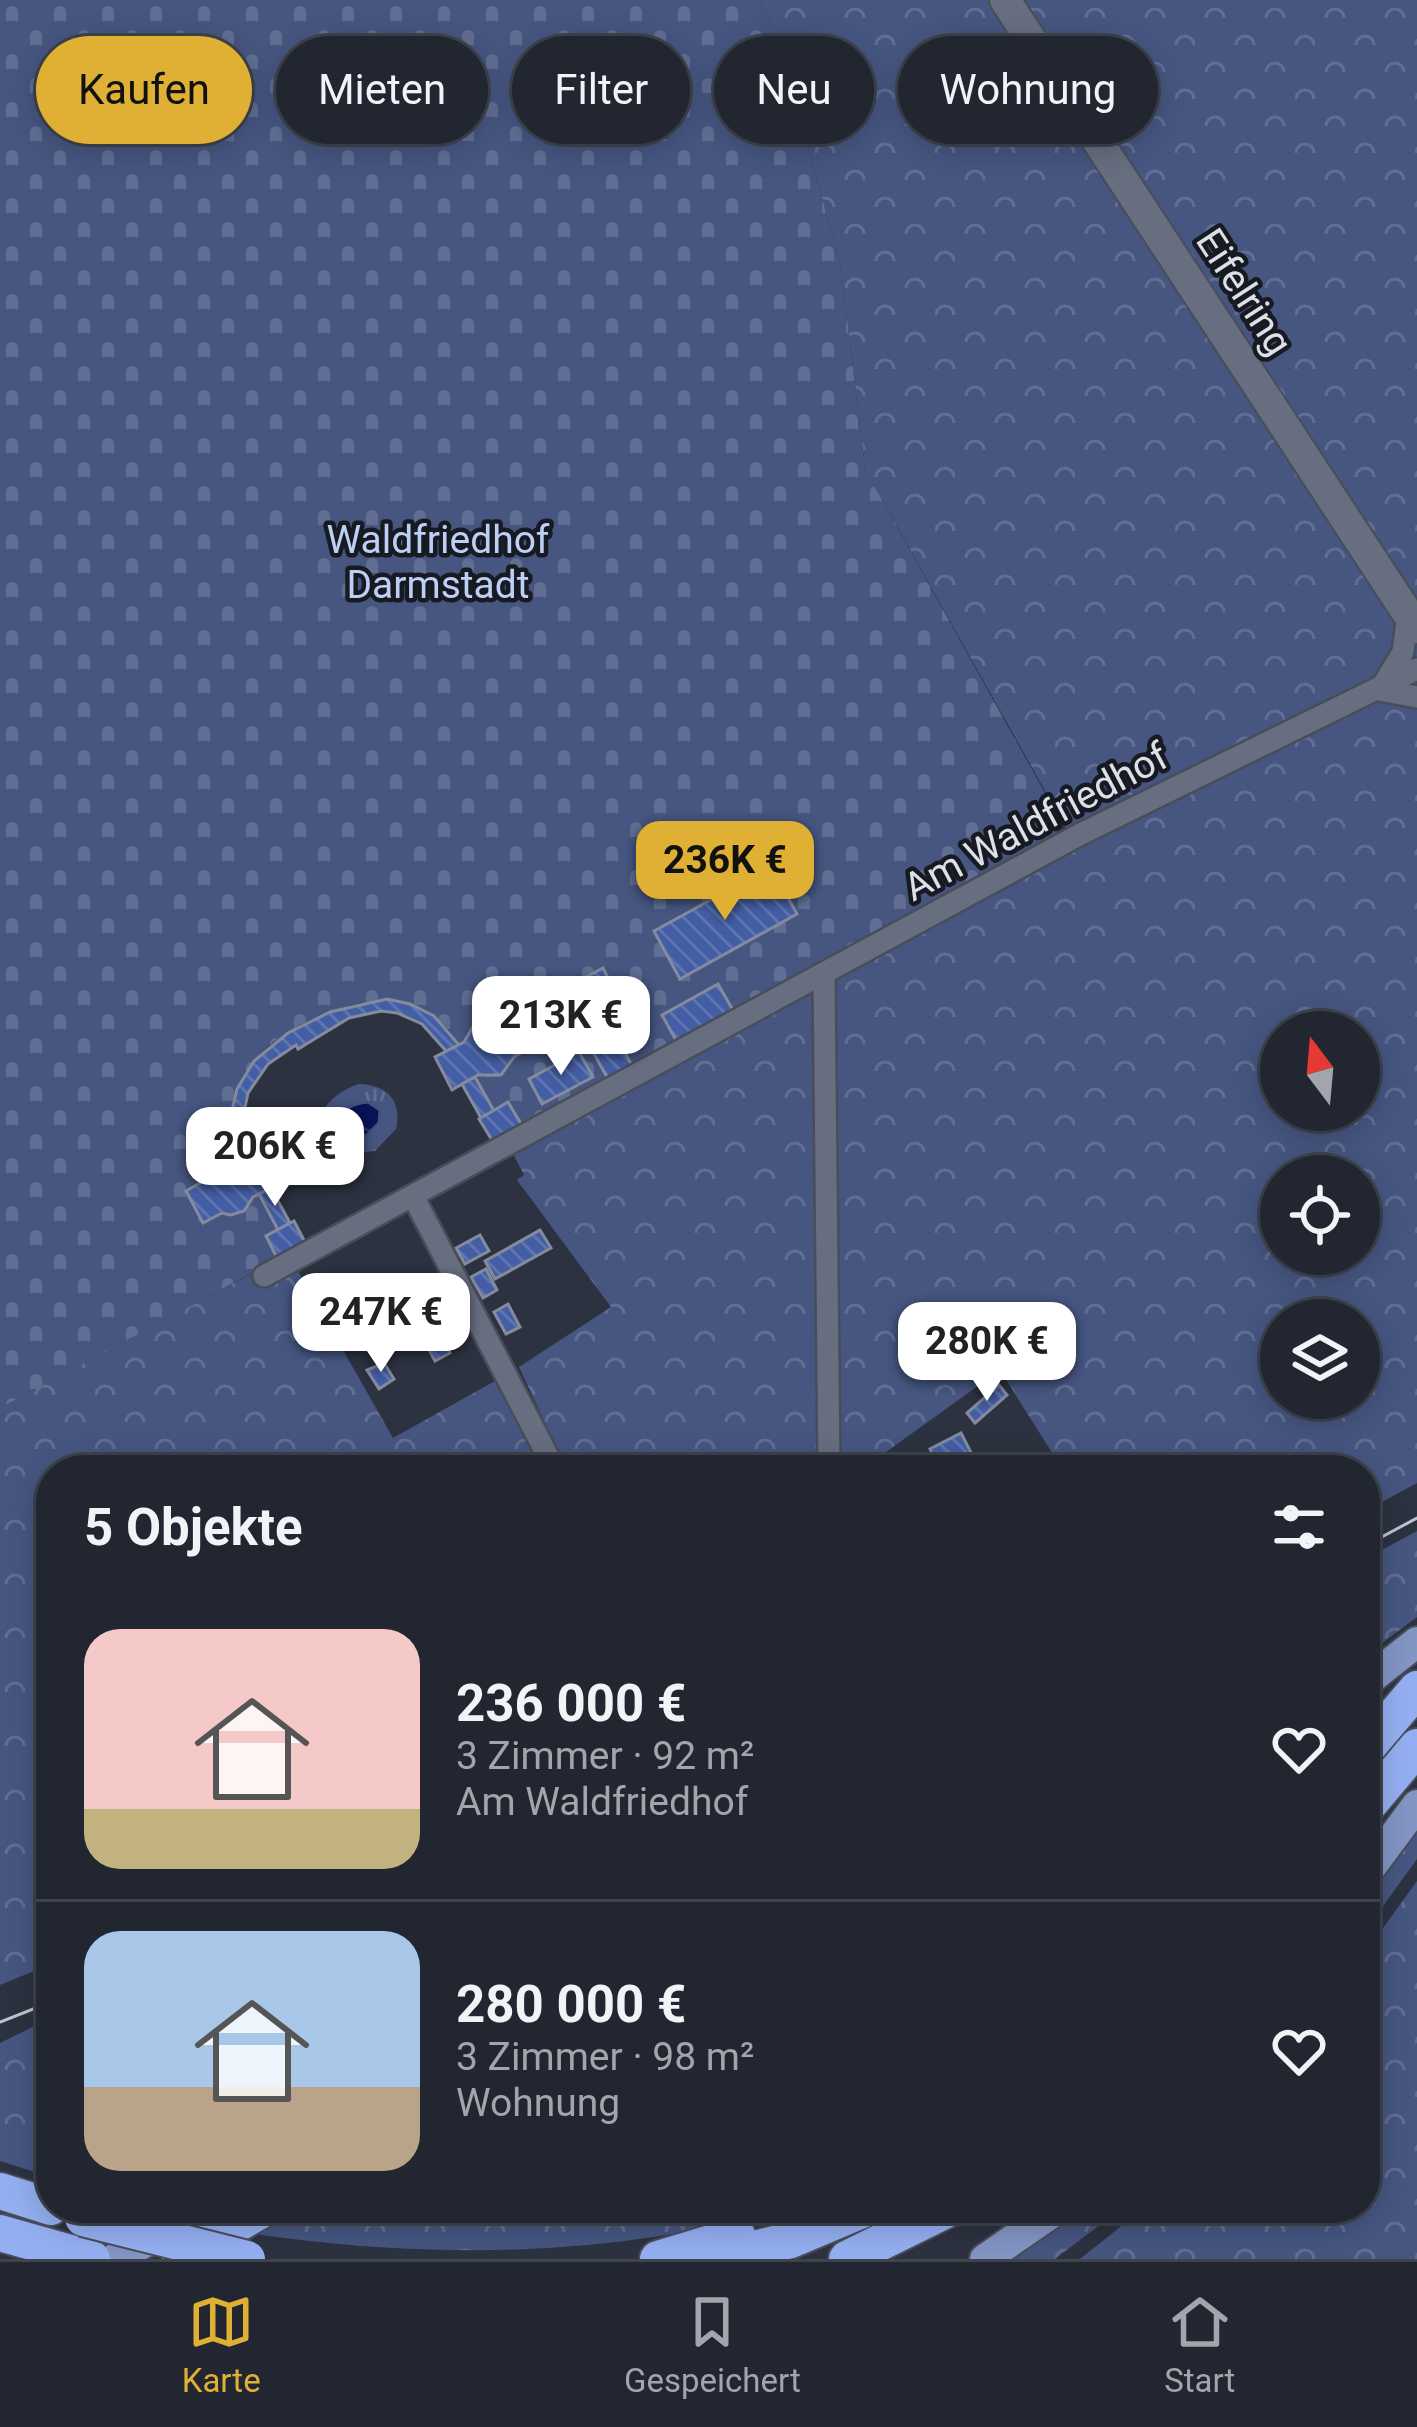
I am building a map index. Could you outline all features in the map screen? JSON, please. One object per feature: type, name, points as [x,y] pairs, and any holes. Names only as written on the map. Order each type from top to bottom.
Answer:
[{"type":"highway","points":[[1380,1732],[1417,1689]]},
{"type":"highway","points":[[1380,1791],[1417,1747]]},
{"type":"highway","points":[[0,2191],[36,2203]]},
{"type":"highway","points":[[108,2223],[247,2259]]},
{"type":"highway","points":[[176,2259],[239,2223]]},
{"type":"highway","points":[[658,2259],[773,2223]]},
{"type":"highway","points":[[714,2259],[791,2240],[831,2223]]},
{"type":"highway","points":[[847,2259],[920,2223]]},
{"type":"highway","points":[[0,2233],[92,2259]]},
{"type":"main road","name":"Eifelring","points":[[1005,0],[1412,621]]},
{"type":"main road","points":[[1380,1671],[1417,1642]]},
{"type":"main road","points":[[1380,1855],[1417,1805]]},
{"type":"main road","points":[[114,2259],[181,2223]]},
{"type":"main road","points":[[985,2259],[1037,2223]]},
{"type":"street","points":[[1412,621],[1403,652],[1379,690],[1417,697]]},
{"type":"street","name":"Am Waldfriedhof","points":[[265,1276],[1079,835],[1417,669]]},
{"type":"street","points":[[824,975],[829,1455]]},
{"type":"street","points":[[413,1196],[547,1455]]},
{"type":"green space","name":"Waldfriedhof Darmstadt","points":[[0,0],[760,0],[776,36],[714,36],[714,144],[807,144],[841,267],[865,469],[1060,820],[1055,838],[495,1145],[479,1119],[493,1110],[461,1048],[435,1017],[415,1006],[366,1003],[340,1008],[291,1030],[255,1060],[242,1079],[232,1112],[232,1135],[278,1229],[294,1221],[306,1244],[0,1408]]},
{"type":"green space","points":[[760,0],[1417,0],[1417,1483],[1380,1503],[1380,1455],[1054,1455],[1000,1370],[882,1455],[560,1455],[519,1367],[611,1307],[517,1180],[524,1175],[510,1148],[1077,848],[865,469],[841,267],[807,144],[874,144],[874,36],[776,36]]},
{"type":"green space","points":[[359,1084],[377,1087],[390,1096],[397,1110],[396,1129],[375,1151],[344,1155],[322,1137],[321,1116],[334,1097]]},
{"type":"green space","points":[[283,1257],[297,1269],[393,1438],[504,1376],[544,1455],[36,1455],[36,1970],[0,1985],[0,1406]]},
{"type":"green space","points":[[1417,1531],[1417,1617],[1380,1645],[1380,1551]]},
{"type":"green space","points":[[1417,1823],[1417,1859],[1380,1910],[1380,1876]]},
{"type":"green space","points":[[1417,1881],[1417,2259],[1080,2259],[1125,2223],[1380,2223],[1380,1932]]},
{"type":"green space","points":[[36,2025],[36,2172],[0,2161],[0,2043]]},
{"type":"green space","points":[[265,2223],[726,2223],[653,2237],[518,2249],[380,2247],[247,2233]]},
{"type":"green space","points":[[1065,2223],[1102,2223],[1055,2259],[1013,2259]]},
{"type":"water","points":[[368,1102],[380,1110],[379,1123],[367,1135],[343,1135],[337,1124],[341,1114]]},
{"type":"building","points":[[771,867],[797,914],[680,979],[654,931]]},
{"type":"building","points":[[603,968],[620,1001],[530,1048],[513,1016]]},
{"type":"building","points":[[718,984],[734,1012],[678,1044],[662,1015]]},
{"type":"building","points":[[387,999],[434,1016],[459,1045],[446,1051],[422,1024],[381,1011],[349,1018],[298,1049],[296,1045],[268,1064],[248,1093],[242,1122],[253,1155],[241,1161],[231,1132],[231,1115],[237,1089],[254,1061],[288,1033],[330,1012]]},
{"type":"building","points":[[513,1016],[530,1048],[514,1057],[501,1075],[478,1075],[452,1090],[435,1057],[464,1042],[474,1025],[497,1024]]},
{"type":"building","points":[[617,1038],[636,1073],[612,1086],[593,1052]]},
{"type":"building","points":[[579,1052],[593,1077],[542,1104],[529,1079]]},
{"type":"building","points":[[475,1077],[494,1111],[481,1118],[462,1084]]},
{"type":"building","points":[[508,1102],[524,1129],[495,1145],[479,1119]]},
{"type":"building","points":[[258,1152],[276,1186],[253,1197],[244,1211],[222,1213],[203,1223],[186,1191],[207,1179],[214,1164],[236,1163]]},
{"type":"building","points":[[271,1188],[290,1223],[278,1230],[259,1194]]},
{"type":"building","points":[[294,1221],[306,1244],[278,1260],[266,1236]]},
{"type":"building","points":[[540,1230],[551,1248],[495,1279],[485,1261]]},
{"type":"building","points":[[480,1235],[489,1251],[465,1264],[456,1248]]},
{"type":"building","points":[[486,1269],[497,1290],[483,1298],[471,1277]]},
{"type":"building","points":[[407,1276],[416,1291],[393,1303],[385,1289]]},
{"type":"building","points":[[422,1302],[437,1329],[421,1337],[406,1310]]},
{"type":"building","points":[[508,1304],[520,1327],[506,1334],[494,1312]]},
{"type":"building","points":[[375,1310],[386,1328],[366,1340],[355,1321]]},
{"type":"building","points":[[442,1338],[450,1353],[435,1361],[427,1346]]},
{"type":"building","points":[[384,1363],[394,1379],[379,1389],[367,1370]]},
{"type":"building","points":[[999,1385],[1007,1395],[975,1423],[967,1413]]},
{"type":"building","points":[[961,1433],[972,1455],[933,1455],[930,1449]]},
{"type":"tram line","points":[[1380,1538],[1417,1518]]},
{"type":"tram line","points":[[0,2022],[36,2008]]}]
